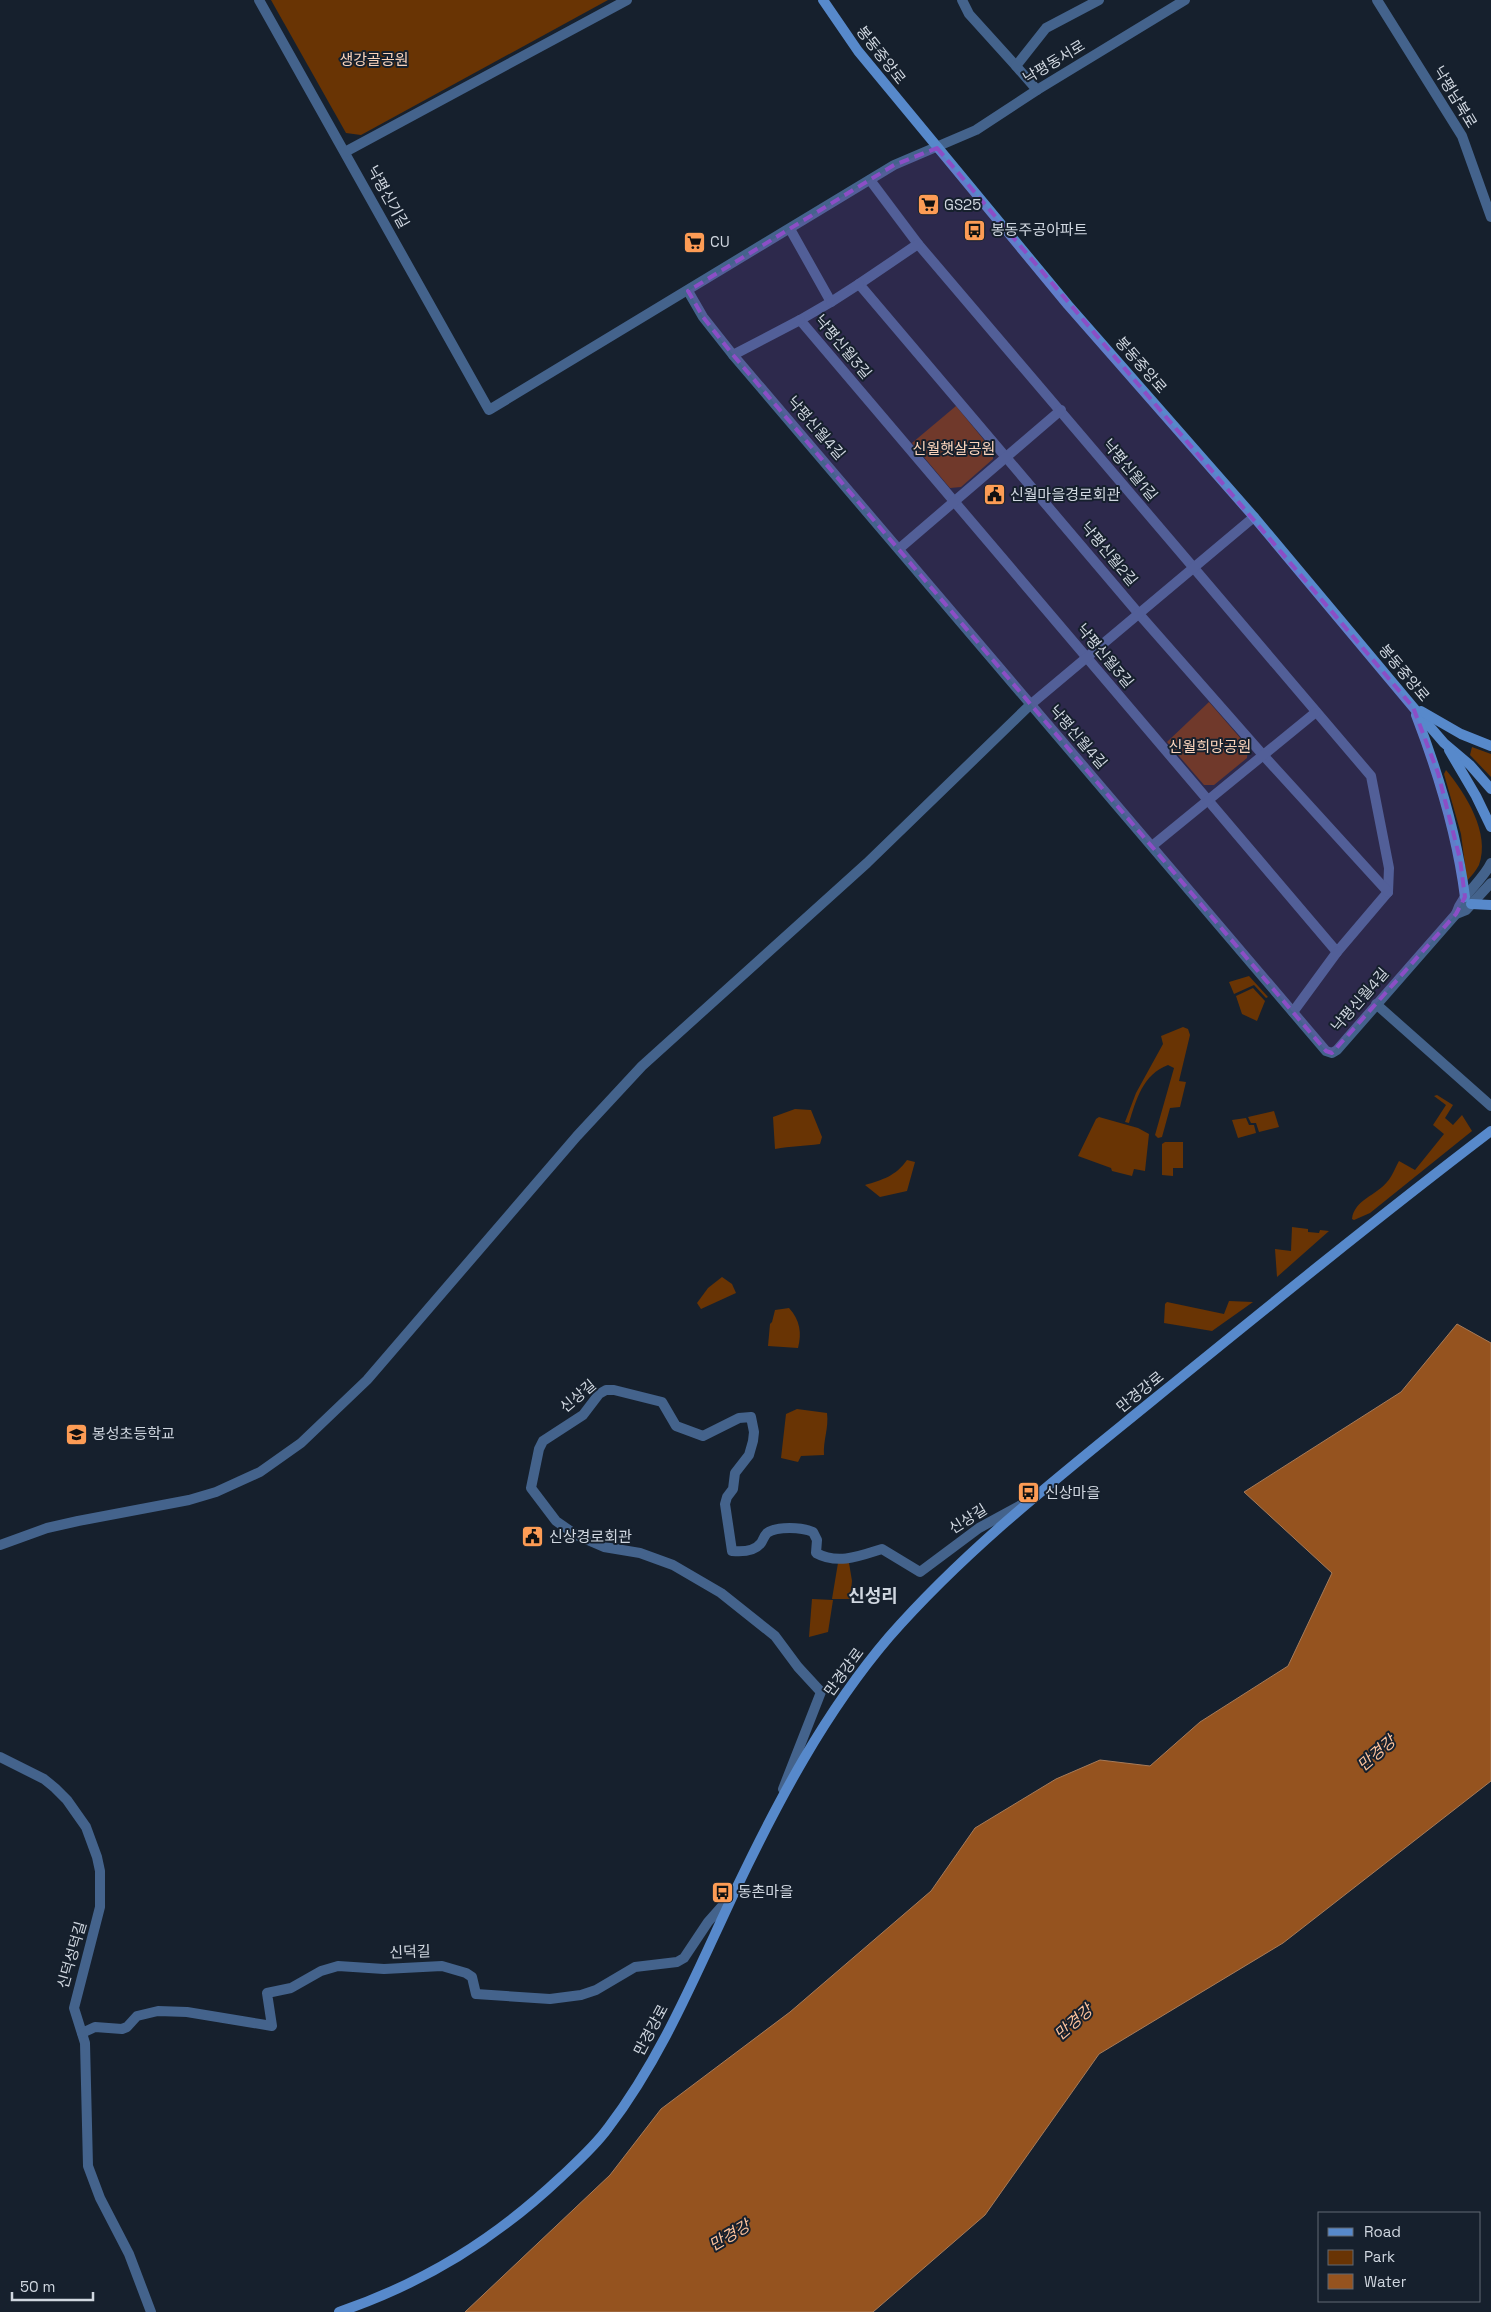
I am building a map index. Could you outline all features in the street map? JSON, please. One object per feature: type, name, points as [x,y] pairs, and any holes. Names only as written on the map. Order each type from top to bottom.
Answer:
[{"type":"street","name":"낙평신기길","points":[[259,0],[488,410]]},
{"type":"street","points":[[345,152],[628,0]]},
{"type":"street","name":"봉동중앙로","points":[[823,0],[858,51],[1068,304],[1254,517],[1444,743],[1470,765],[1491,789]]},
{"type":"street","points":[[962,0],[969,14],[1037,90]]},
{"type":"street","points":[[1016,66],[1046,28],[1099,0]]},
{"type":"street","name":"낙평동서로","points":[[488,410],[894,165],[976,130],[1037,90],[1185,0]]},
{"type":"street","name":"낙평남북로","points":[[1377,0],[1462,136],[1491,217]]},
{"type":"street","name":"낙평신월1길","points":[[870,180],[918,244],[1371,776],[1389,868],[1388,892]]},
{"type":"street","name":"낙평신월3길","points":[[733,355],[831,302],[790,229]]},
{"type":"street","points":[[831,302],[918,244]]},
{"type":"street","name":"낙평신월2길","points":[[860,284],[1139,614],[1263,755],[1388,892]]},
{"type":"street","name":"낙평신월4길","points":[[688,291],[702,317],[733,355],[900,548],[1030,705],[1326,1052],[1332,1053],[1337,1050],[1456,914],[1459,905],[1468,901],[1491,883]]},
{"type":"street","name":"낙평신월3길","points":[[800,320],[1336,952]]},
{"type":"street","points":[[900,548],[1061,410]]},
{"type":"street","points":[[0,1545],[70,1523],[189,1500],[216,1492],[260,1472],[301,1443],[367,1380],[577,1136],[642,1066],[867,863],[1030,705],[1254,517]]},
{"type":"street","points":[[1413,707],[1461,734],[1491,746]]},
{"type":"street","points":[[1413,707],[1445,796],[1468,901],[1491,905]]},
{"type":"street","points":[[1152,846],[1316,712]]},
{"type":"street","name":"봉동중앙로","points":[[1444,743],[1476,796],[1491,827]]},
{"type":"street","name":"낙평신월4길","points":[[1468,901],[1491,863]]},
{"type":"street","points":[[1293,1012],[1336,952],[1388,892]]},
{"type":"street","points":[[1376,1004],[1491,1106]]},
{"type":"street","name":"만경강로","points":[[339,2312],[401,2287],[481,2243],[518,2216],[595,2144],[614,2121],[664,2040],[772,1815],[805,1757],[838,1705],[880,1648],[952,1570],[1031,1500],[1371,1223],[1491,1131]]},
{"type":"street","name":"신상길","points":[[772,1815],[821,1692],[798,1667],[771,1632],[705,1583],[673,1565],[640,1553],[604,1548],[576,1535],[556,1521],[531,1488],[539,1449],[543,1441],[583,1415],[599,1394],[606,1390],[614,1390],[662,1402],[676,1426],[703,1436],[739,1418],[751,1417],[754,1432],[749,1455],[735,1473],[733,1489],[727,1497],[725,1504],[732,1550],[740,1552],[751,1550],[760,1544],[772,1530],[804,1528],[813,1532],[817,1540],[816,1553],[824,1557],[840,1560],[850,1559],[882,1549],[920,1572],[979,1528],[1031,1500]]},
{"type":"street","name":"신덕성덕길","points":[[0,1756],[44,1779],[56,1788],[77,1813],[92,1840],[100,1871],[100,1907],[75,2003],[75,2018],[82,2034],[86,2052],[88,2166],[100,2198],[129,2254],[152,2312]]},
{"type":"street","name":"신덕길","points":[[82,2034],[95,2027],[122,2029],[127,2027],[137,2016],[158,2011],[187,2012],[272,2026],[268,1993],[291,1988],[320,1971],[338,1966],[384,1969],[442,1966],[466,1973],[472,1977],[476,1994],[550,1998],[581,1995],[596,1990],[635,1967],[677,1962],[684,1958],[708,1922],[735,1892]]},
{"type":"highlighted area","points":[[937,148],[1413,707],[1438,773],[1460,859],[1465,897],[1456,914],[1332,1053],[1326,1051],[733,355],[703,317],[688,291],[894,165]]},
{"type":"green space","name":"생강골공원","points":[[271,0],[608,0],[361,135],[346,133]]},
{"type":"green space","name":"신월햇살공원","points":[[956,406],[993,451],[993,459],[961,487],[950,488],[912,443]]},
{"type":"green space","name":"신월희망공원","points":[[1209,702],[1248,747],[1247,758],[1214,785],[1204,785],[1167,742]]},
{"type":"green space","points":[[1472,747],[1491,754],[1491,777],[1470,755]]},
{"type":"green space","points":[[1446,770],[1468,802],[1479,827],[1482,840],[1482,853],[1479,865],[1467,881],[1461,834],[1444,774]]},
{"type":"green space","points":[[1249,976],[1268,997],[1266,998],[1254,985],[1234,994],[1229,982]]},
{"type":"green space","points":[[1253,988],[1265,1001],[1257,1021],[1242,1014],[1236,996]]},
{"type":"green space","points":[[1183,1027],[1188,1029],[1190,1035],[1179,1081],[1186,1082],[1180,1107],[1170,1108],[1162,1137],[1158,1138],[1155,1135],[1174,1068],[1168,1065],[1159,1069],[1147,1081],[1138,1097],[1129,1123],[1125,1122],[1136,1093],[1163,1044],[1161,1036]]},
{"type":"green space","points":[[1437,1095],[1453,1105],[1445,1118],[1453,1125],[1462,1115],[1472,1131],[1370,1213],[1354,1220],[1352,1219],[1354,1212],[1361,1202],[1383,1187],[1389,1180],[1399,1161],[1415,1170],[1444,1134],[1433,1125],[1446,1105],[1434,1096]]},
{"type":"green space","points":[[795,1109],[811,1110],[822,1137],[820,1144],[775,1149],[773,1117]]},
{"type":"green space","points":[[1274,1111],[1279,1127],[1259,1132],[1256,1123],[1251,1123],[1248,1117]]},
{"type":"green space","points":[[1099,1117],[1138,1128],[1149,1134],[1145,1171],[1134,1169],[1132,1176],[1112,1171],[1111,1168],[1078,1156],[1096,1119]]},
{"type":"green space","points":[[1246,1118],[1249,1125],[1254,1125],[1256,1133],[1238,1138],[1232,1120]]},
{"type":"green space","points":[[1165,1142],[1183,1142],[1183,1168],[1173,1168],[1173,1176],[1162,1175],[1162,1144]]},
{"type":"green space","points":[[907,1160],[915,1162],[907,1191],[880,1197],[865,1185],[893,1174]]},
{"type":"green space","points":[[1292,1227],[1308,1229],[1308,1232],[1319,1233],[1320,1230],[1329,1231],[1277,1277],[1275,1249],[1291,1251]]},
{"type":"green space","points":[[722,1277],[732,1284],[736,1293],[701,1309],[697,1303],[708,1288]]},
{"type":"green space","points":[[1229,1301],[1253,1302],[1212,1331],[1164,1323],[1165,1304],[1167,1302],[1224,1314]]},
{"type":"green space","points":[[789,1308],[796,1317],[799,1327],[798,1348],[768,1346],[770,1324],[775,1310]]},
{"type":"green space","points":[[797,1409],[827,1413],[824,1455],[801,1456],[798,1462],[781,1458],[786,1414]]},
{"type":"green space","points":[[838,1563],[849,1563],[852,1581],[850,1599],[832,1599]]},
{"type":"green space","points":[[812,1599],[833,1600],[828,1632],[809,1637]]},
{"type":"water","name":"만경강","points":[[1457,1324],[1491,1343],[1491,1781],[1283,1943],[1099,2054],[985,2215],[873,2312],[465,2312],[610,2175],[661,2109],[790,2012],[931,1891],[975,1828],[1056,1779],[1100,1760],[1150,1766],[1200,1722],[1288,1666],[1332,1573],[1244,1492],[1401,1392]]},
{"type":"place","name":"GS25","points":[[928,205]]},
{"type":"place","name":"봉동주공아파트","points":[[975,230]]},
{"type":"place","name":"CU","points":[[694,242]]},
{"type":"place","name":"신월마을경로회관","points":[[994,495]]},
{"type":"place","name":"봉성초등학교","points":[[76,1434]]},
{"type":"place","name":"신상마을","points":[[1029,1493]]},
{"type":"place","name":"신상경로회관","points":[[533,1537]]},
{"type":"place","name":"동촌마을","points":[[722,1892]]},
{"type":"district","name":"신성리","points":[[873,1596]]}]
